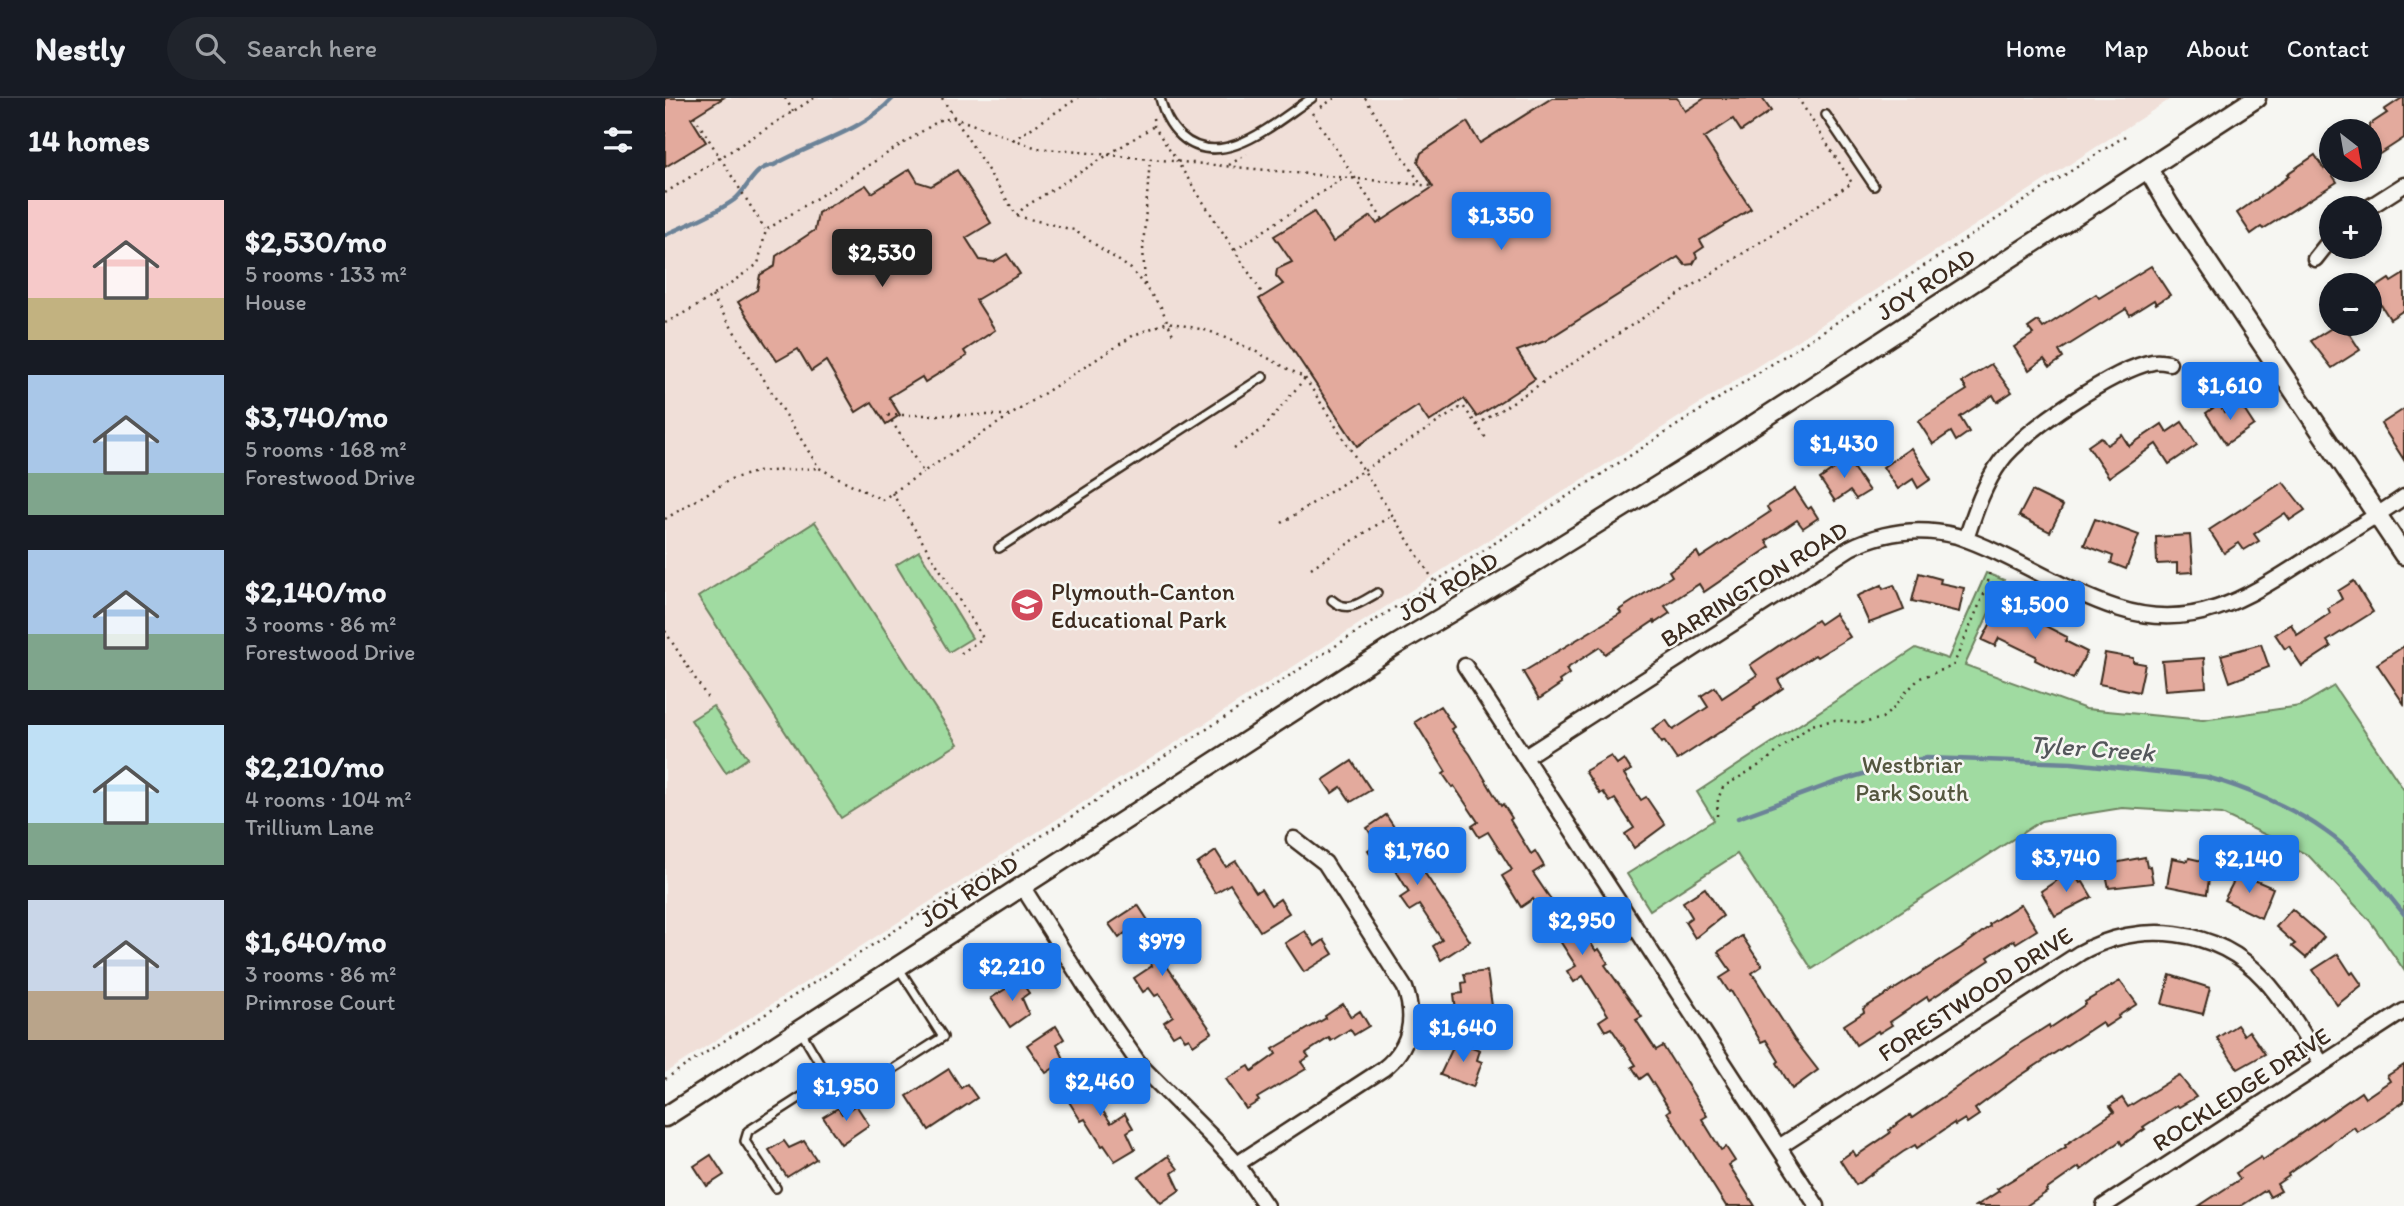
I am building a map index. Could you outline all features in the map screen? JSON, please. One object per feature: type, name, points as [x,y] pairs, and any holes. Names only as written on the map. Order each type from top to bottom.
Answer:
[{"type":"street","name":"JOY ROAD","points":[[665,1116],[1394,646],[1701,459],[2256,98]]},
{"type":"street","points":[[2148,169],[2169,205],[2404,555]]},
{"type":"street","points":[[2382,199],[2404,185]]},
{"type":"street","points":[[2315,259],[2319,254]]},
{"type":"street","points":[[1966,539],[1992,475],[2021,439],[2096,388],[2127,371],[2153,362],[2169,363]]},
{"type":"street","name":"BARRINGTON ROAD","points":[[1525,757],[1866,540],[1909,531],[1942,532],[1966,539],[2110,606],[2136,613],[2178,615],[2217,609],[2250,596],[2404,496]]},
{"type":"street","points":[[1465,666],[1818,1206]]},
{"type":"street","points":[[1237,1164],[1383,1069],[1398,1055],[1410,1029],[1411,1008],[1405,988],[1325,863],[1294,839]]},
{"type":"street","points":[[1022,886],[1084,984],[1140,1065],[1237,1164],[1266,1206]]},
{"type":"street","name":"FORESTWOOD DRIVE","points":[[1779,1147],[2080,953],[2101,942],[2145,932],[2198,938],[2237,957],[2252,968],[2271,987],[2322,1064]]},
{"type":"street","name":"ROCKLEDGE DRIVE","points":[[2104,1206],[2404,1011]]},
{"type":"lane","points":[[1160,98],[1173,129],[1187,142],[1206,150],[1224,150],[1245,141],[1312,98]]},
{"type":"lane","points":[[1826,115],[1874,186]]},
{"type":"lane","points":[[999,548],[1263,377]]},
{"type":"lane","points":[[1332,600],[1340,607],[1349,608],[1377,593]]},
{"type":"lane","points":[[879,1078],[943,1037],[898,966]]},
{"type":"lane","points":[[776,1188],[745,1141],[748,1131],[829,1079],[800,1029]]},
{"type":"path","points":[[785,98],[793,111]]},
{"type":"path","points":[[665,193],[814,98]]},
{"type":"path","points":[[942,98],[1017,216],[1074,230],[1131,269],[1161,307],[1174,337]]},
{"type":"path","points":[[1013,139],[1078,98]]},
{"type":"path","points":[[1365,98],[1421,185]]},
{"type":"path","points":[[1477,425],[1853,183],[1798,98]]},
{"type":"path","points":[[1312,113],[1383,220]]},
{"type":"path","points":[[694,116],[766,230]]},
{"type":"path","points":[[665,323],[712,296],[758,264],[766,230],[940,120],[955,118],[1037,148],[1432,186]]},
{"type":"path","points":[[1017,216],[1023,208],[1154,126]]},
{"type":"path","points":[[665,1079],[2125,136]]},
{"type":"path","points":[[1145,286],[1143,247],[1150,159]]},
{"type":"path","points":[[1177,162],[1264,296]]},
{"type":"path","points":[[1235,250],[1344,178]]},
{"type":"path","points":[[712,296],[819,468]]},
{"type":"path","points":[[665,519],[731,479],[756,472],[819,468],[882,500],[1134,335],[1168,322],[1209,331],[1253,350],[1305,378],[1434,581]]},
{"type":"path","points":[[1234,448],[1263,429],[1305,378]]},
{"type":"path","points":[[1282,523],[1463,406],[1486,438]]},
{"type":"path","points":[[923,472],[888,415],[1011,415]]},
{"type":"path","points":[[892,493],[983,638],[960,654]]},
{"type":"path","points":[[1311,568],[1392,515]]},
{"type":"path","points":[[1717,816],[1718,799],[1723,787],[1763,763],[1811,725],[1835,720],[1864,723],[1882,718],[1920,678],[1953,666],[1987,587],[1990,570]]},
{"type":"path","points":[[665,631],[707,697]]},
{"type":"shaded area","name":"Plymouth-Canton Educational Park","points":[[665,98],[2172,98],[665,1073]]},
{"type":"green space","points":[[815,522],[958,744],[841,818],[698,597]]},
{"type":"green space","points":[[919,551],[972,638],[949,652],[896,565]]},
{"type":"green space","name":"Westbriar Park South","points":[[1986,573],[2004,580],[1965,665],[2086,709],[2203,720],[2300,706],[2334,686],[2404,790],[2404,970],[2370,921],[2308,855],[2222,814],[2122,808],[2041,821],[1812,969],[1737,854],[1650,910],[1627,874],[1714,820],[1697,792],[1916,648],[1948,659]]},
{"type":"green space","points":[[713,706],[748,758],[726,773],[691,720]]},
{"type":"building","points":[[665,98],[723,98],[691,118],[706,142],[665,167]]},
{"type":"building","points":[[1552,98],[1677,98],[1685,111],[1705,98],[1762,98],[1771,111],[1741,131],[1733,119],[1704,138],[1751,209],[1700,240],[1704,247],[1695,253],[1697,257],[1693,264],[1685,265],[1678,257],[1545,341],[1517,351],[1535,379],[1477,417],[1464,399],[1429,422],[1418,406],[1357,446],[1259,299],[1283,284],[1276,276],[1277,269],[1292,262],[1274,236],[1314,212],[1333,242],[1371,216],[1377,224],[1433,187],[1418,162],[1421,153],[1467,122],[1480,143]]},
{"type":"building","points":[[2404,98],[2404,138],[2382,152],[2382,119],[2378,119],[2387,113],[2384,110]]},
{"type":"building","points":[[2315,155],[2319,161],[2319,182],[2337,182],[2251,234],[2237,213],[2289,176],[2287,174]]},
{"type":"building","points":[[910,169],[918,182],[931,186],[957,170],[991,223],[966,238],[980,260],[994,262],[1007,254],[1020,274],[976,300],[995,330],[964,351],[967,356],[925,382],[922,377],[889,397],[900,415],[886,424],[872,402],[856,412],[826,361],[811,371],[798,349],[777,361],[738,302],[757,290],[760,275],[775,266],[776,256],[815,230],[818,213],[866,185],[872,193]]},
{"type":"building","points":[[2151,266],[2170,295],[2156,304],[2154,300],[2130,315],[2126,309],[2059,351],[2063,358],[2050,367],[2044,359],[2029,370],[2014,347],[2033,334],[2028,328],[2038,321],[2043,328],[2096,294],[2099,298]]},
{"type":"building","points":[[2404,274],[2404,310],[2390,319],[2382,307],[2382,284],[2389,279],[2391,282]]},
{"type":"building","points":[[2319,336],[2351,336],[2360,350],[2332,368],[2311,341]]},
{"type":"building","points":[[1991,364],[2012,392],[1997,402],[1993,395],[1960,417],[1969,432],[1956,441],[1951,432],[1933,444],[1918,421],[1967,390],[1962,382]]},
{"type":"building","points":[[2239,402],[2254,425],[2226,444],[2206,413],[2219,404],[2224,412]]},
{"type":"building","points":[[2404,409],[2404,460],[2381,424]]},
{"type":"building","points":[[2182,422],[2197,445],[2169,464],[2156,444],[2109,477],[2088,446],[2101,437],[2107,445],[2122,435],[2129,446],[2162,424],[2167,432]]},
{"type":"building","points":[[1911,448],[1931,479],[1918,488],[1913,479],[1898,489],[1883,467]]},
{"type":"building","points":[[1843,453],[1869,491],[1856,499],[1850,491],[1835,501],[1820,479],[1837,467],[1832,461]]},
{"type":"building","points":[[2283,482],[2305,510],[2290,520],[2285,513],[2254,534],[2259,541],[2244,550],[2239,543],[2224,553],[2209,530]]},
{"type":"building","points":[[1795,489],[1808,509],[1811,507],[1818,518],[1803,528],[1797,520],[1766,541],[1770,547],[1704,592],[1699,584],[1665,606],[1670,613],[1655,623],[1654,621],[1605,654],[1600,647],[1566,669],[1569,674],[1559,681],[1561,684],[1539,699],[1523,672],[1621,613],[1619,610],[1672,576],[1669,571],[1697,552],[1700,558],[1770,512],[1767,507]]},
{"type":"building","points":[[2032,491],[2063,506],[2050,532],[2019,516]]},
{"type":"building","points":[[2095,519],[2139,535],[2126,569],[2111,563],[2113,556],[2084,545]]},
{"type":"building","points":[[2190,535],[2193,572],[2177,573],[2177,563],[2157,564],[2156,537]]},
{"type":"building","points":[[1919,573],[1941,579],[1940,583],[1964,588],[1959,612],[1912,601]]},
{"type":"building","points":[[2354,581],[2373,612],[2327,641],[2331,647],[2302,666],[2289,646],[2285,649],[2275,634],[2291,624],[2297,635],[2330,613],[2328,608],[2342,599],[2338,591]]},
{"type":"building","points":[[1882,585],[1883,589],[1894,585],[1904,610],[1869,623],[1857,596]]},
{"type":"building","points":[[2001,603],[2067,637],[2065,641],[2087,652],[2073,679],[2035,660],[2036,656],[1999,638],[1995,646],[1982,640]]},
{"type":"building","points":[[1835,614],[1850,637],[1817,657],[1815,655],[1778,680],[1783,688],[1677,760],[1652,729],[1666,720],[1673,730],[1708,707],[1701,696],[1715,687],[1722,698],[1757,675],[1750,665],[1817,620],[1820,624]]},
{"type":"building","points":[[2261,644],[2269,667],[2230,682],[2221,655]]},
{"type":"building","points":[[2404,646],[2404,704],[2377,664]]},
{"type":"building","points":[[2105,653],[2133,658],[2133,662],[2145,664],[2139,692],[2099,684]]},
{"type":"building","points":[[2204,658],[2206,687],[2165,690],[2162,661]]},
{"type":"building","points":[[1440,706],[1454,727],[1451,729],[1470,754],[1501,806],[1503,804],[1512,818],[1510,820],[1531,854],[1535,851],[1544,866],[1533,873],[1556,907],[1566,900],[1574,912],[1571,913],[1596,951],[1599,949],[1608,963],[1605,965],[1642,1017],[1636,1020],[1656,1050],[1663,1046],[1707,1116],[1702,1119],[1721,1150],[1726,1147],[1735,1161],[1729,1165],[1755,1206],[1726,1206],[1667,1112],[1670,1110],[1647,1074],[1640,1079],[1632,1067],[1636,1065],[1611,1028],[1605,1031],[1599,1021],[1608,1015],[1583,976],[1574,982],[1567,971],[1576,966],[1533,899],[1521,907],[1502,876],[1512,870],[1488,832],[1479,837],[1472,826],[1478,822],[1443,774],[1446,772],[1415,722]]},
{"type":"building","points":[[1611,756],[1617,764],[1624,759],[1631,770],[1624,774],[1641,800],[1646,797],[1665,825],[1634,848],[1625,834],[1634,828],[1615,799],[1610,802],[1603,792],[1600,794],[1585,771]]},
{"type":"building","points":[[1352,761],[1371,790],[1351,802],[1341,787],[1332,793],[1323,780]]},
{"type":"building","points":[[1386,815],[1470,941],[1441,960],[1433,946],[1442,940],[1419,905],[1409,911],[1400,898],[1409,892],[1387,856],[1376,863],[1368,850],[1377,844],[1367,828]]},
{"type":"building","points":[[1216,851],[1226,867],[1236,861],[1256,892],[1261,889],[1271,905],[1280,899],[1289,913],[1260,931],[1230,884],[1215,893],[1197,864]]},
{"type":"building","points":[[2145,857],[2147,867],[2150,866],[2153,883],[2109,888],[2104,865]]},
{"type":"building","points":[[2172,858],[2188,861],[2189,858],[2211,863],[2207,894],[2167,886]]},
{"type":"building","points":[[2072,870],[2092,897],[2055,916],[2041,891]]},
{"type":"building","points":[[2238,873],[2273,888],[2261,918],[2224,900]]},
{"type":"building","points":[[1705,888],[1723,916],[1695,938],[1685,922],[1692,917],[1683,902]]},
{"type":"building","points":[[2021,904],[2037,930],[2016,943],[2014,940],[1988,957],[1990,960],[1929,1000],[1927,997],[1890,1022],[1892,1025],[1856,1045],[1844,1025],[1864,1012],[1863,1009],[1962,947],[1990,926],[1989,924]]},
{"type":"building","points":[[1138,905],[1157,934],[1149,940],[1212,1032],[1193,1045],[1189,1038],[1185,1040],[1180,1032],[1173,1036],[1164,1022],[1173,1016],[1159,994],[1155,996],[1149,988],[1143,992],[1134,978],[1152,966],[1134,940],[1131,942],[1125,933],[1119,938],[1109,924]]},
{"type":"building","points":[[2292,909],[2324,937],[2306,958],[2276,927]]},
{"type":"building","points":[[1305,931],[1315,946],[1324,940],[1333,954],[1304,972],[1285,943]]},
{"type":"building","points":[[1742,936],[1762,966],[1752,973],[1794,1039],[1818,1070],[1792,1089],[1766,1040],[1761,1042],[1731,991],[1729,992],[1720,978],[1731,971],[1718,952]]},
{"type":"building","points":[[2338,954],[2362,985],[2337,1005],[2313,970]]},
{"type":"building","points":[[1487,971],[1492,1006],[1456,1011],[1454,994],[1463,993],[1462,983],[1466,982],[1464,974]]},
{"type":"building","points":[[2170,975],[2210,988],[2203,1014],[2162,1004]]},
{"type":"building","points":[[1020,980],[1029,993],[1022,998],[1029,1014],[1010,1027],[991,998]]},
{"type":"building","points":[[2120,981],[2137,1004],[2118,1016],[2119,1018],[2105,1027],[2102,1022],[2014,1080],[1975,1109],[1979,1115],[1967,1123],[1965,1119],[1955,1125],[1954,1123],[1917,1148],[1915,1145],[1903,1152],[1856,1185],[1840,1160],[1853,1151],[1856,1156],[1890,1133],[1889,1130],[1910,1115],[1912,1118],[2019,1044],[2049,1025],[2050,1028]]},
{"type":"building","points":[[1343,1004],[1351,1017],[1360,1011],[1369,1026],[1354,1035],[1350,1029],[1331,1041],[1329,1038],[1306,1053],[1309,1057],[1301,1062],[1306,1069],[1257,1098],[1259,1101],[1246,1109],[1226,1079],[1249,1066],[1252,1071],[1276,1054],[1273,1049],[1326,1018],[1325,1016]]},
{"type":"building","points":[[2237,1025],[2244,1035],[2249,1031],[2265,1054],[2238,1069],[2217,1038]]},
{"type":"building","points":[[1056,1026],[1064,1039],[1057,1044],[1065,1061],[1046,1073],[1027,1045]]},
{"type":"building","points":[[1456,1041],[1480,1050],[1477,1060],[1482,1062],[1473,1087],[1440,1075]]},
{"type":"building","points":[[2404,1065],[2404,1102],[2357,1132],[2354,1127],[2288,1174],[2289,1176],[2277,1184],[2281,1191],[2270,1197],[2266,1190],[2241,1206],[2199,1206],[2240,1179],[2236,1173],[2261,1157],[2263,1160],[2361,1092],[2365,1098],[2390,1081],[2387,1076]]},
{"type":"building","points":[[949,1069],[961,1088],[967,1084],[977,1098],[929,1130],[907,1096]]},
{"type":"building","points":[[1092,1073],[1100,1087],[1093,1091],[1099,1099],[1096,1101],[1111,1123],[1125,1114],[1133,1128],[1127,1132],[1135,1149],[1115,1161],[1085,1119],[1081,1121],[1063,1092]]},
{"type":"building","points":[[2179,1075],[2196,1097],[2179,1107],[2177,1105],[2143,1127],[2145,1129],[2122,1145],[2120,1141],[2081,1170],[2079,1167],[2026,1206],[1976,1206],[1999,1191],[1997,1189],[2066,1147],[2065,1145],[2114,1112],[2110,1106],[2122,1098],[2128,1107]]},
{"type":"building","points":[[856,1105],[869,1125],[841,1144],[823,1117],[838,1108],[842,1114]]},
{"type":"building","points":[[784,1141],[789,1148],[804,1141],[816,1159],[787,1177],[769,1150]]},
{"type":"building","points":[[711,1155],[724,1175],[707,1186],[694,1166]]},
{"type":"building","points":[[1168,1156],[1178,1169],[1172,1173],[1180,1190],[1161,1203],[1139,1177]]},
{"type":"waterway","points":[[665,235],[734,200],[761,170],[867,120],[893,98]]},
{"type":"waterway","name":"Tyler Creek","points":[[1738,818],[1833,783],[1926,758],[2072,763],[2206,777],[2268,799],[2325,831],[2357,859],[2404,914]]},
{"type":"place","name":"Plymouth-Canton Educational Park","points":[[1027,605]]}]
